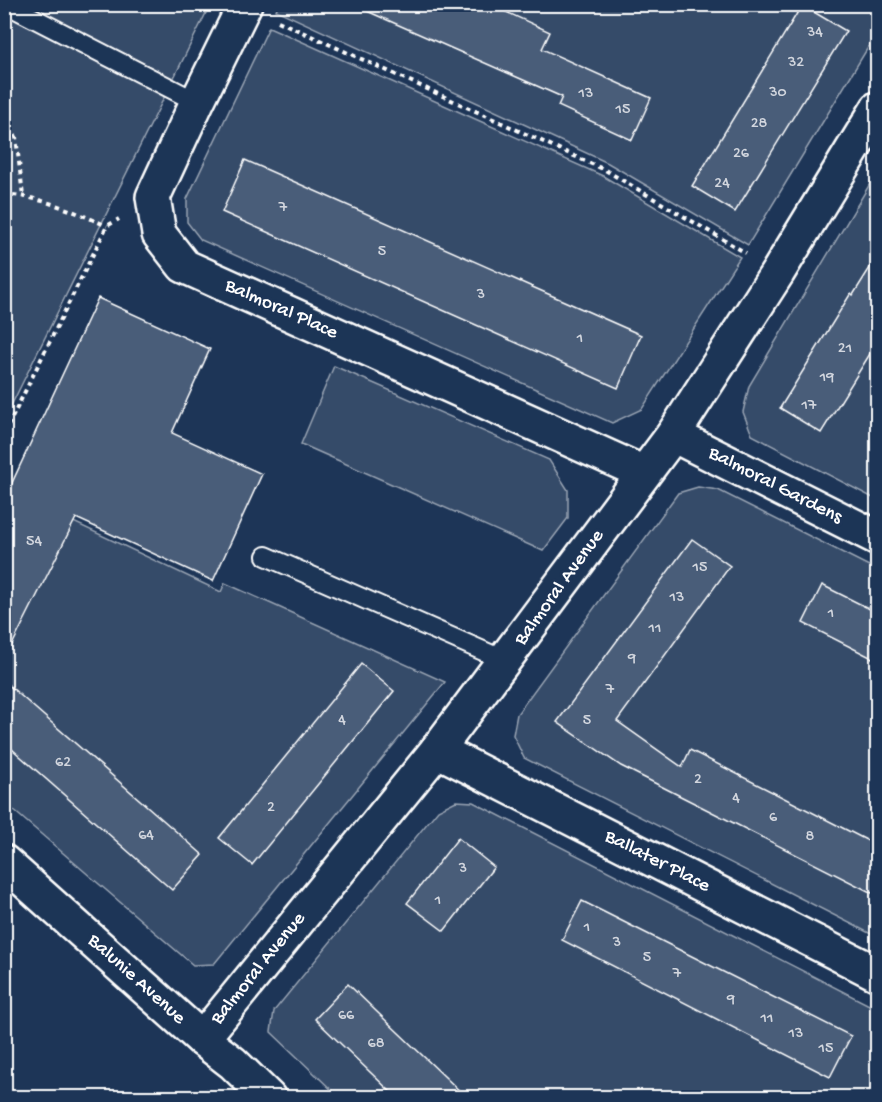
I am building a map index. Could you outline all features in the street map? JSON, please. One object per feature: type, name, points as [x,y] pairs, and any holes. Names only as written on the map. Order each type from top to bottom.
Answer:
[{"type":"street","points":[[153,197],[196,102],[245,5]]},
{"type":"street","name":"Balmoral Avenue","points":[[202,1039],[437,750],[674,435],[778,272],[878,108]]},
{"type":"street","name":"Balmoral Place","points":[[153,197],[159,234],[184,266],[644,473]]},
{"type":"street","name":"Balmoral Gardens","points":[[674,435],[878,538]]},
{"type":"street","name":"Ballater Place","points":[[437,750],[878,974]]},
{"type":"street","name":"Balunie Avenue","points":[[4,862],[202,1039],[233,1063],[269,1098]]},
{"type":"lane","points":[[6,4],[196,102]]},
{"type":"lane","points":[[266,556],[506,661]]},
{"type":"path","points":[[245,5],[605,170],[778,272]]},
{"type":"path","points":[[4,121],[16,137],[23,196]]},
{"type":"path","points":[[4,194],[23,196],[66,208],[107,226]]},
{"type":"path","points":[[4,434],[107,226],[153,197]]},
{"type":"shaded area","points":[[279,4],[877,4],[878,31],[748,245],[608,163],[276,10]]},
{"type":"shaded area","points":[[5,5],[210,5],[5,418]]},
{"type":"shaded area","points":[[269,27],[603,176],[740,257],[642,409],[612,423],[201,240],[187,222],[187,199]]},
{"type":"shaded area","points":[[877,172],[877,500],[752,435],[743,412],[749,386]]},
{"type":"shaded area","points":[[334,366],[549,460],[568,490],[568,518],[543,551],[301,444]]},
{"type":"shaded area","points":[[698,487],[718,490],[877,570],[877,937],[524,758],[513,735],[517,714],[678,493]]},
{"type":"shaded area","points":[[4,489],[221,592],[225,583],[445,682],[214,964],[193,965],[5,803]]},
{"type":"shaded area","points":[[456,801],[473,802],[877,1009],[877,1097],[339,1097],[271,1032],[274,1011],[438,810]]},
{"type":"building","points":[[351,4],[489,4],[550,32],[542,49],[651,98],[632,140],[558,106],[562,97]]},
{"type":"building","points":[[802,5],[846,31],[735,212],[692,186]]},
{"type":"building","points":[[245,160],[641,335],[618,388],[222,212]]},
{"type":"building","points":[[878,255],[878,341],[821,433],[780,408],[851,293],[853,295]]},
{"type":"building","points":[[98,298],[210,349],[172,433],[262,474],[213,581],[76,518],[4,661],[4,500]]},
{"type":"building","points":[[692,539],[730,566],[617,721],[682,767],[690,750],[878,846],[878,896],[621,766],[557,722]]},
{"type":"building","points":[[822,585],[878,613],[878,661],[803,623]]},
{"type":"building","points":[[361,664],[394,691],[252,865],[219,838]]},
{"type":"building","points":[[4,681],[203,855],[172,890],[4,742]]},
{"type":"building","points":[[458,838],[494,867],[444,931],[407,903]]},
{"type":"building","points":[[582,901],[851,1036],[830,1077],[562,940]]},
{"type":"building","points":[[348,984],[467,1098],[397,1098],[315,1019]]}]
